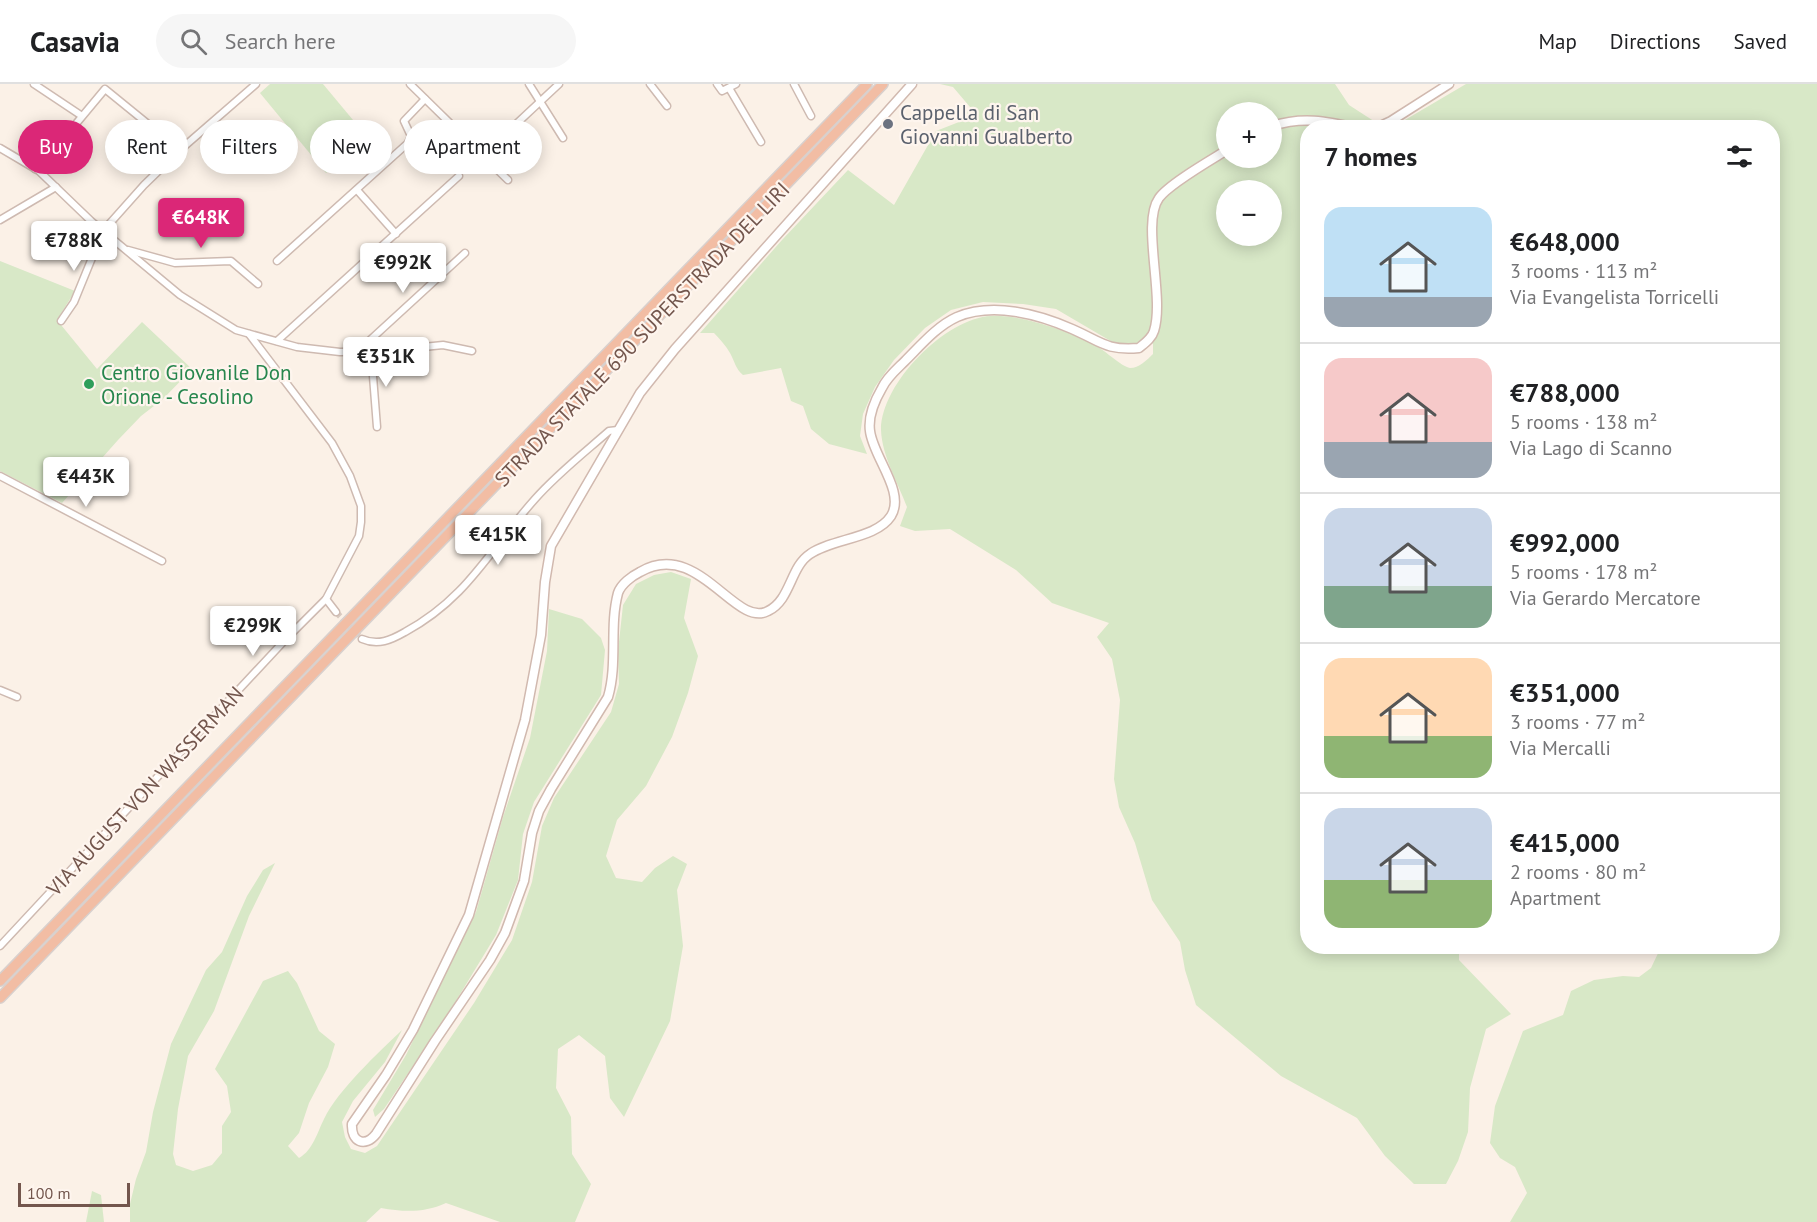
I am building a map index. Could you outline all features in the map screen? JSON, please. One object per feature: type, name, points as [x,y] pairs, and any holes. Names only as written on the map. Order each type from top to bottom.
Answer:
[{"type":"highway","name":"STRADA STATALE 690 SUPERSTRADA DEL LIRI","points":[[0,981],[867,84]]},
{"type":"highway","name":"STRADA STATALE 690 SUPERSTRADA DEL LIRI","points":[[0,998],[883,84]]},
{"type":"main road","points":[[912,84],[675,349],[640,393],[551,546],[544,582],[541,635],[525,720],[469,915],[413,1030],[386,1075],[352,1124],[352,1132],[361,1142],[366,1142],[376,1134],[490,960],[505,933],[524,881],[532,833],[539,811],[598,717],[608,697],[612,683],[615,611],[619,590],[633,576],[650,566],[668,563],[685,566],[741,608],[768,612],[779,603],[800,564],[808,555],[828,544],[866,534],[884,524],[892,512],[895,499],[893,488],[873,446],[870,417],[887,380],[938,328],[955,318],[981,312],[1028,314],[1058,323],[1111,348],[1139,348],[1154,332],[1156,322],[1157,286],[1153,232],[1157,201],[1165,192],[1216,157]]},
{"type":"main road","points":[[1393,120],[1449,84]]},
{"type":"main road","points":[[1282,124],[1298,120],[1323,120]]},
{"type":"street","points":[[34,84],[82,116]]},
{"type":"street","points":[[188,143],[256,84]]},
{"type":"street","points":[[410,84],[447,120]]},
{"type":"street","points":[[529,84],[563,138]]},
{"type":"street","points":[[520,120],[559,84]]},
{"type":"street","points":[[650,84],[667,106]]},
{"type":"street","points":[[717,84],[722,91],[736,84]]},
{"type":"street","points":[[794,84],[811,116]]},
{"type":"street","points":[[729,88],[760,142]]},
{"type":"street","points":[[79,120],[99,93],[107,89],[144,120]]},
{"type":"street","points":[[277,261],[410,141],[411,136],[404,122],[425,99]]},
{"type":"street","points":[[0,148],[18,159]]},
{"type":"street","points":[[41,174],[103,231],[188,301],[227,325],[249,334],[303,348],[356,352],[439,345],[472,351]]},
{"type":"street","points":[[61,321],[74,302],[103,231],[156,174]]},
{"type":"street","points":[[502,174],[508,180]]},
{"type":"street","points":[[277,341],[459,176]]},
{"type":"street","points":[[0,219],[56,187]]},
{"type":"street","points":[[357,190],[396,234]]},
{"type":"street","points":[[126,250],[175,263],[228,261],[238,265],[258,284]]},
{"type":"street","points":[[356,352],[465,253]]},
{"type":"street","name":"VIA AUGUST VON WASSERMAN","points":[[0,946],[326,599],[359,536],[361,518],[358,497],[348,471],[332,443],[249,334]]},
{"type":"street","points":[[371,351],[377,427]]},
{"type":"street","points":[[362,639],[380,643],[395,638],[422,622],[454,598],[480,570],[534,500],[552,481],[609,431],[618,430]]},
{"type":"street","points":[[0,476],[162,561]]},
{"type":"street","points":[[326,599],[336,612]]},
{"type":"street","points":[[0,690],[18,697]]},
{"type":"green space","points":[[270,84],[323,84],[353,120],[310,120],[310,154],[298,139],[298,120],[282,120],[260,93]]},
{"type":"green space","points":[[940,84],[1335,84],[1349,105],[1372,120],[1300,120],[1300,954],[1459,954],[1459,960],[1511,1014],[1486,1029],[1470,1088],[1468,1132],[1458,1161],[1446,1184],[1414,1184],[1385,1156],[1357,1118],[1281,1076],[1196,1005],[1185,970],[1180,942],[1152,900],[1135,843],[1119,807],[1114,779],[1120,700],[1112,659],[1097,637],[1109,623],[1052,603],[1016,570],[950,529],[915,531],[900,526],[907,507],[884,450],[881,430],[884,412],[904,374],[936,341],[955,328],[973,320],[1002,316],[1043,324],[1082,338],[1122,364],[1133,368],[1153,354],[1153,344],[1147,336],[1137,343],[1114,343],[1056,309],[1023,304],[983,302],[951,310],[925,328],[894,360],[875,387],[863,414],[860,436],[867,454],[829,444],[811,429],[803,406],[791,401],[781,368],[743,375],[727,348],[714,333],[700,333],[782,240],[848,170],[894,205],[936,131],[959,122],[970,107],[953,87]]},
{"type":"green space","points":[[1466,84],[1817,84],[1817,1222],[1510,1222],[1527,1193],[1515,1167],[1500,1158],[1490,1143],[1495,1106],[1523,1031],[1563,1015],[1571,991],[1594,980],[1623,976],[1639,977],[1651,968],[1658,954],[1780,954],[1780,120],[1405,120]]},
{"type":"green space","name":"Centro Giovanile Don Orione - Cesolino","points":[[0,261],[75,291],[57,320],[97,369],[142,322],[192,369],[163,399],[141,416],[62,503],[0,471]]},
{"type":"green space","points":[[671,572],[691,579],[684,618],[698,656],[672,737],[646,786],[617,820],[606,856],[616,878],[642,882],[655,868],[673,856],[687,864],[677,890],[683,946],[670,1021],[624,1117],[610,1098],[605,1056],[579,1035],[558,1049],[556,1088],[571,1117],[572,1154],[591,1184],[575,1222],[500,1222],[446,1203],[430,1209],[414,1211],[381,1208],[366,1222],[130,1222],[130,1204],[146,1152],[153,1112],[171,1044],[206,970],[222,952],[247,896],[263,870],[275,863],[249,916],[214,1011],[188,1056],[178,1109],[173,1154],[176,1165],[193,1171],[212,1165],[222,1153],[222,1126],[231,1112],[227,1086],[215,1069],[263,981],[288,971],[297,983],[319,1031],[335,1044],[328,1067],[309,1103],[299,1133],[288,1146],[299,1158],[304,1155],[339,1096],[359,1072],[402,1030],[385,1062],[353,1101],[342,1122],[345,1137],[351,1149],[365,1153],[377,1146],[474,1003],[512,940],[532,882],[542,826],[554,798],[611,712],[619,684],[618,651],[623,605],[636,584],[654,575]]},
{"type":"green space","points":[[549,609],[582,619],[601,638],[605,650],[601,695],[534,802],[523,834],[518,880],[496,935],[448,1014],[384,1109],[375,1117],[373,1110],[406,1055],[476,912],[503,817],[530,738],[547,651]]},
{"type":"green space","points":[[92,1191],[101,1195],[104,1222],[86,1222]]},
{"type":"tunnel","points":[[336,612],[362,639]]},
{"type":"place","name":"Cappella di San Giovanni Gualberto","points":[[888,124]]},
{"type":"place","name":"Centro Giovanile Don Orione - Cesolino","points":[[89,384]]}]
